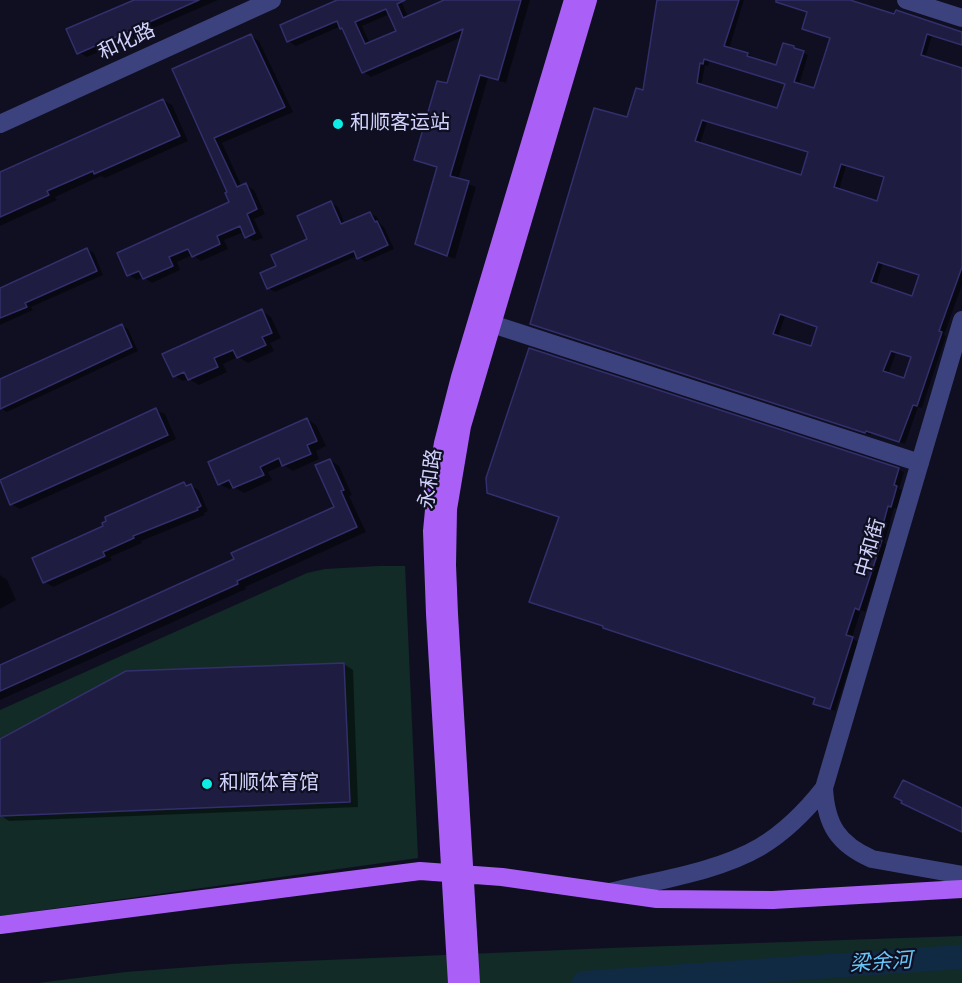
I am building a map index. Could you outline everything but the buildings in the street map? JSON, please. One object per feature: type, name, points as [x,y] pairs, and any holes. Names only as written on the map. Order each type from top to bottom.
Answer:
[{"type":"main road","name":"永和路","points":[[471,983],[460,901],[433,575],[432,531],[437,479],[460,378],[573,0]]},
{"type":"main road","name":"永和路","points":[[458,873],[447,531],[452,481],[458,446],[492,324],[588,0]]},
{"type":"main road","points":[[0,925],[420,871],[502,877],[657,899],[761,900],[962,889]]},
{"type":"main road","name":"永和路","points":[[457,983],[460,901]]},
{"type":"street","name":"和化路","points":[[0,124],[272,0]]},
{"type":"street","points":[[906,0],[962,18]]},
{"type":"street","name":"中和街","points":[[824,788],[962,320]]},
{"type":"street","points":[[492,324],[920,463]]},
{"type":"street","points":[[824,788],[825,808],[830,824],[838,837],[860,854],[872,859],[962,875]]},
{"type":"street","points":[[609,893],[720,863],[760,847],[808,808],[824,788]]},
{"type":"green space","name":"和顺体育馆","points":[[405,566],[418,858],[0,916],[0,710],[307,573],[325,569]]},
{"type":"green space","points":[[962,936],[962,983],[38,983],[126,972],[232,964]]},
{"type":"waterway","name":"梁余河","points":[[584,983],[962,957]]},
{"type":"place","name":"和顺客运站","points":[[338,124]]},
{"type":"place","name":"和顺体育馆","points":[[207,784]]}]
